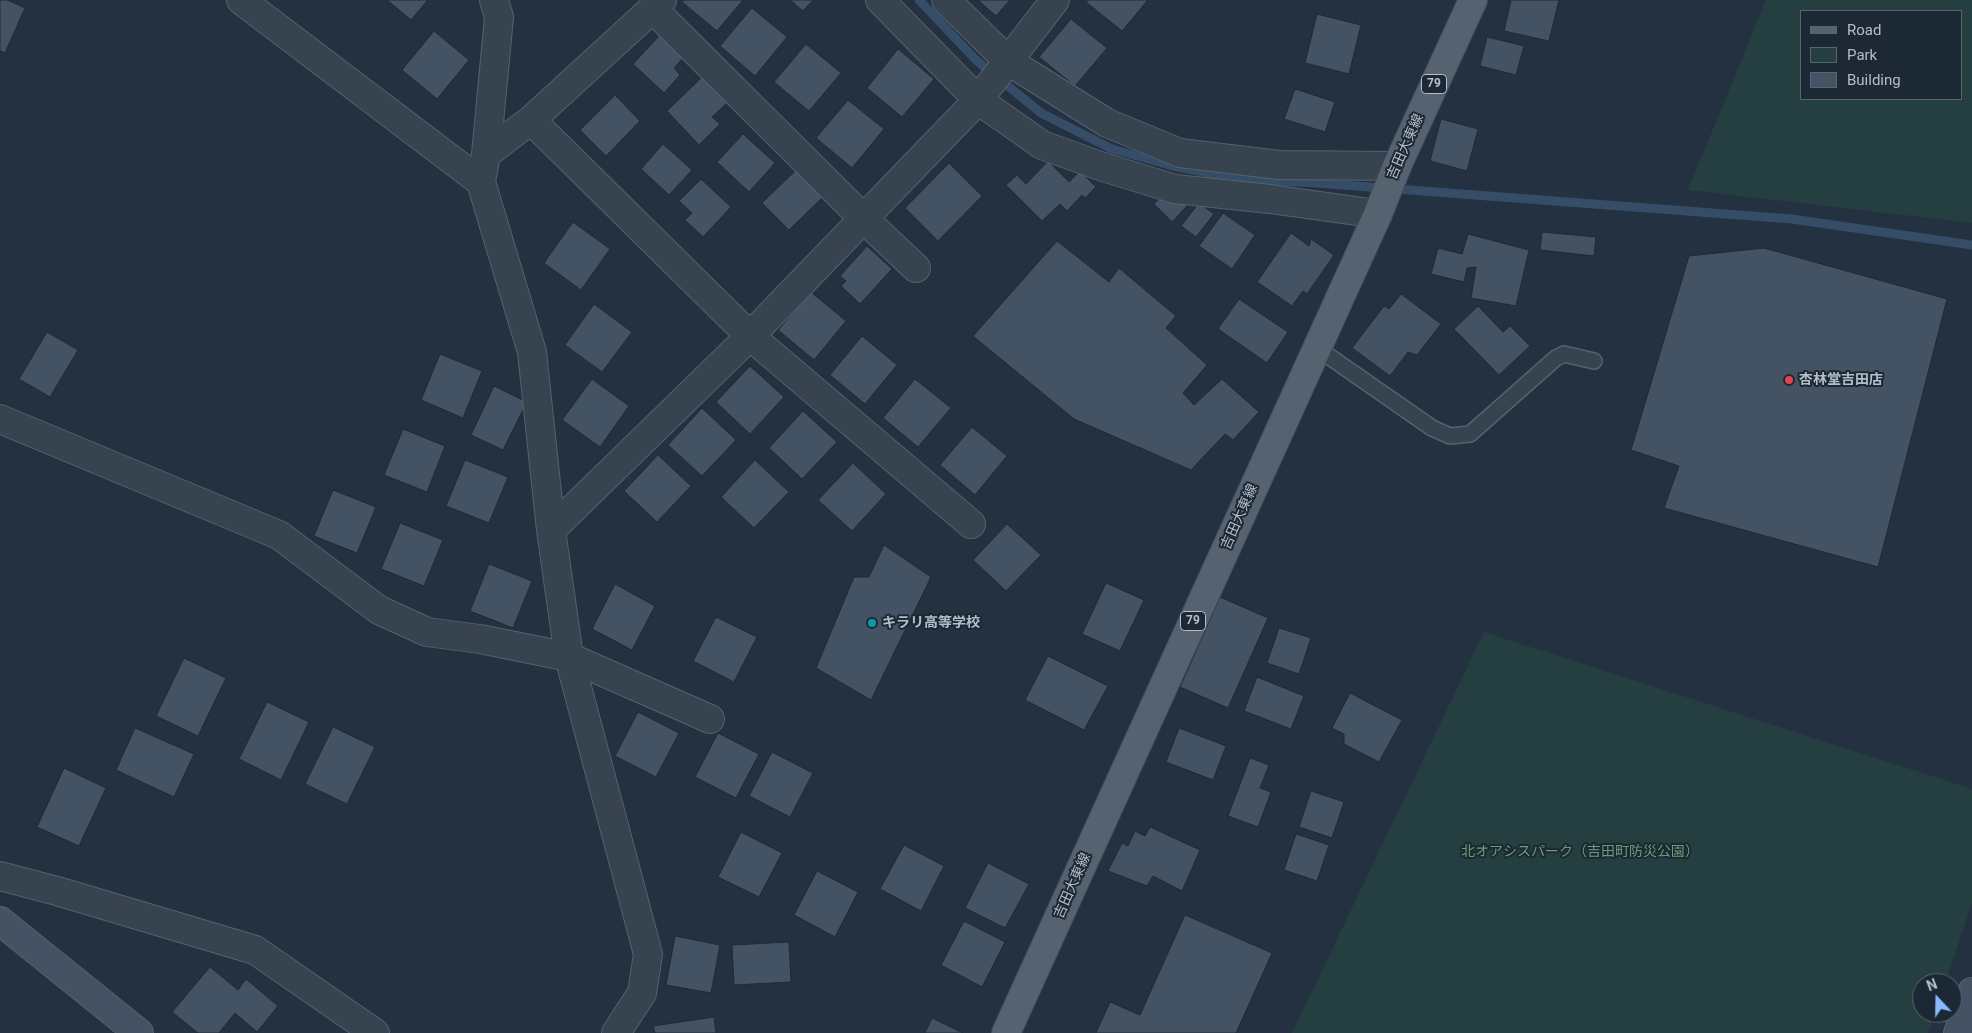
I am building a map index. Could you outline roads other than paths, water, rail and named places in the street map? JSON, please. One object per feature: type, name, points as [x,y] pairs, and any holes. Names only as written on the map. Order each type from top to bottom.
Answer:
[{"type":"main road","name":"吉田大東線","points":[[1006,1033],[1473,0]]},
{"type":"street","points":[[241,0],[481,182]]},
{"type":"street","points":[[494,0],[499,17],[486,154],[481,182],[532,352],[551,530],[569,657],[648,954],[642,992],[616,1033]]},
{"type":"street","points":[[880,0],[981,97],[1042,145],[1103,167],[1175,189],[1379,211]]},
{"type":"street","points":[[946,0],[1007,63],[1107,123],[1180,153],[1279,165],[1396,167]]},
{"type":"street","points":[[551,530],[750,336],[981,97],[1055,0]]},
{"type":"street","points":[[486,154],[531,120],[657,4],[862,218],[916,268]]},
{"type":"street","points":[[531,120],[750,336],[971,524]]},
{"type":"street","points":[[0,419],[279,535],[379,610],[427,632],[480,639],[569,657],[710,719]]},
{"type":"street","points":[[0,876],[255,950],[375,1033]]},
{"type":"street","points":[[0,921],[139,1033]]},
{"type":"street","points":[[1958,1033],[1972,992]]},
{"type":"lane","points":[[1317,348],[1432,428],[1450,436],[1470,434],[1556,358],[1564,354],[1594,361]]},
{"type":"waterway","points":[[919,0],[976,60],[1041,113],[1112,149],[1173,166],[1238,179],[1317,183],[1792,219],[1972,245]]},
{"type":"place","name":"杏林堂吉田店","points":[[1789,380]]},
{"type":"place","name":"キラリ高等学校","points":[[872,623]]},
{"type":"park label","name":"北オアシスパーク（吉田町防災公園）","points":[[1580,852]]}]
